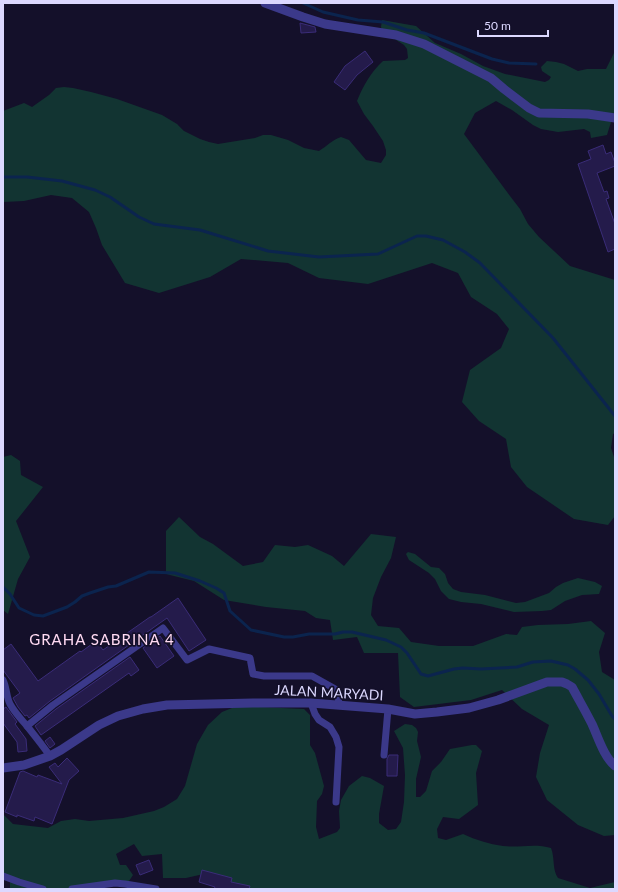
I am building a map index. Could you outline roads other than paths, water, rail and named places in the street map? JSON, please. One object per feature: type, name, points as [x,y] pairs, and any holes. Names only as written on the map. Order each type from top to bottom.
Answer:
[{"type":"street","points":[[265,3],[325,24],[396,35],[424,44],[491,78],[504,90],[529,108],[539,113],[588,114],[615,118]]},
{"type":"street","points":[[27,726],[52,705],[163,628],[187,660],[209,650],[250,658],[253,674],[264,676],[312,676],[337,690],[339,706]]},
{"type":"street","points":[[3,680],[11,705],[50,756]]},
{"type":"street","name":"JALAN MARYADI","points":[[3,768],[24,765],[50,756],[109,719],[143,709],[167,705],[311,703],[388,709],[415,714],[469,708],[498,700],[547,682],[562,682],[572,687],[606,753],[615,766]]},
{"type":"street","points":[[311,703],[319,720],[330,727],[336,737],[339,747],[336,802]]},
{"type":"street","points":[[384,755],[388,709]]},
{"type":"street","points":[[3,876],[44,889]]},
{"type":"street","points":[[72,889],[125,884],[156,889]]},
{"type":"waterway","points":[[303,3],[323,12],[358,20],[383,22],[407,30],[424,33],[492,59],[509,63],[536,64]]},
{"type":"waterway","points":[[3,177],[27,177],[62,181],[95,190],[110,197],[139,217],[154,224],[200,230],[268,251],[319,257],[378,254],[417,236],[426,236],[443,240],[465,252],[480,263],[553,338],[615,416]]},
{"type":"waterway","points":[[3,587],[10,594],[19,608],[34,615],[43,616],[67,607],[82,596],[108,587],[116,586],[149,572],[175,573],[200,581],[224,593],[230,611],[251,630],[284,637],[352,632],[386,640],[401,647],[407,653],[421,674],[428,676],[454,669],[517,667],[533,662],[551,661],[568,665],[588,680],[615,719]]},
{"type":"district","name":"GRAHA SABRINA 4","points":[[102,639]]}]
